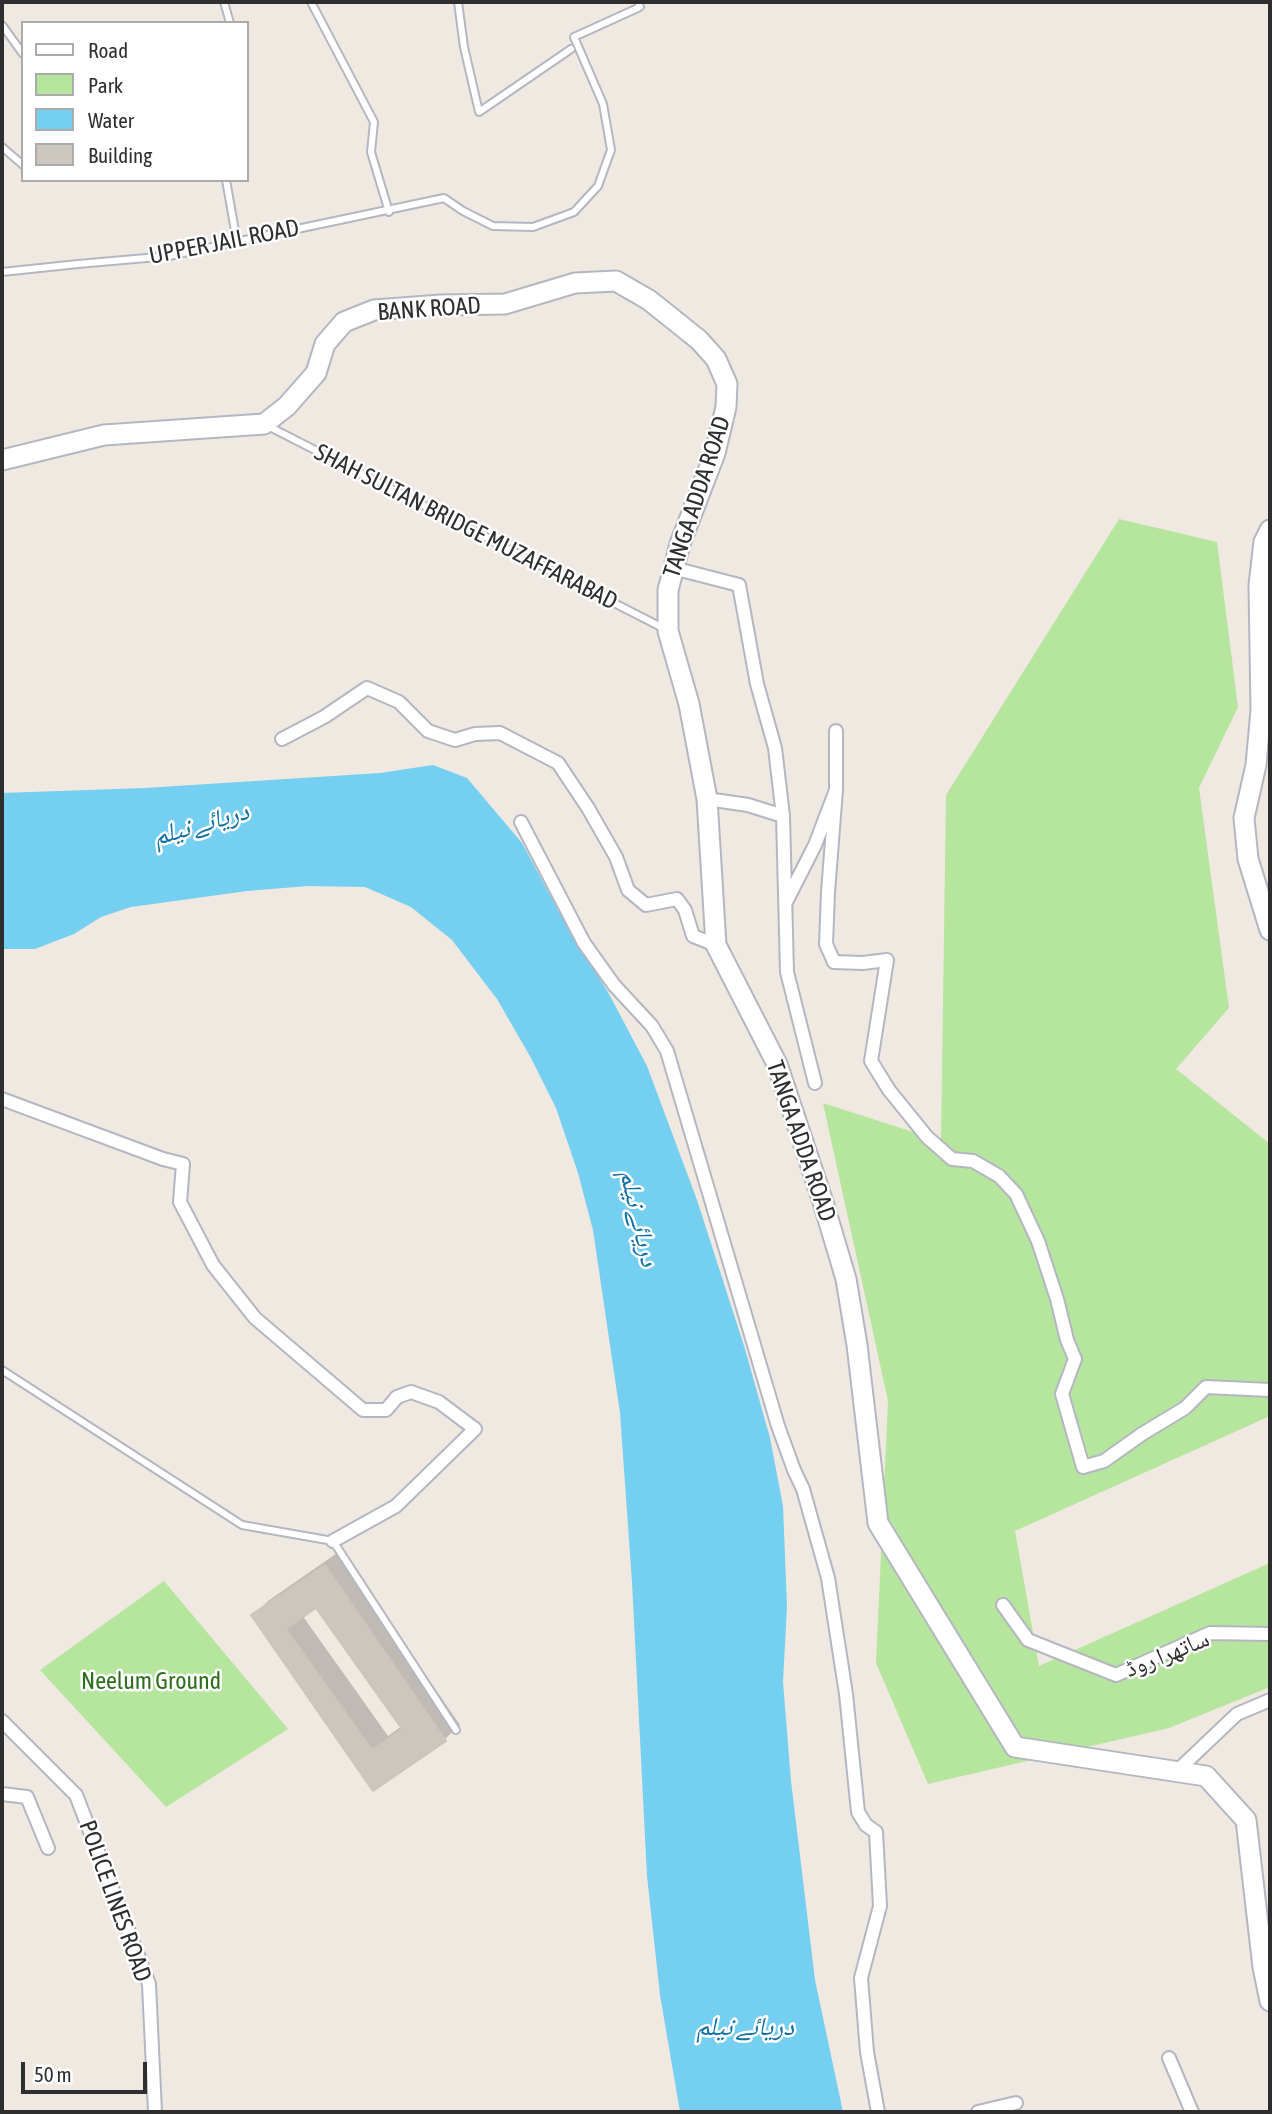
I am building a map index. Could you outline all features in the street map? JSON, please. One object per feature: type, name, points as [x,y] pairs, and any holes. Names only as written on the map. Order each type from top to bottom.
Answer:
[{"type":"main road","name":"BANK ROAD","points":[[264,424],[288,406],[316,373],[325,344],[344,322],[374,310],[505,304],[575,283],[616,281],[659,308],[699,340],[716,359]]},
{"type":"main road","name":"TANGA ADDA ROAD","points":[[716,359],[727,384],[726,407],[715,453],[673,568],[668,590],[668,631],[689,704],[707,799],[716,945],[777,1063],[846,1279],[858,1345],[878,1522],[1015,1747],[1177,1771]]},
{"type":"main road","points":[[2,460],[104,435],[264,424]]},
{"type":"main road","points":[[1270,530],[1264,542],[1259,585],[1260,724],[1256,765],[1244,818],[1248,859],[1270,930]]},
{"type":"main road","points":[[1177,1771],[1206,1776],[1246,1820],[1263,1967],[1270,2001]]},
{"type":"street","points":[[673,568],[739,585],[757,684],[775,748],[783,816],[788,972],[815,1083]]},
{"type":"street","points":[[282,739],[324,717],[367,688],[399,702],[428,731],[455,740],[475,734],[500,733],[558,763],[588,808],[616,858],[628,890],[646,905],[677,899],[685,910],[692,936],[716,945]]},
{"type":"street","points":[[836,731],[836,790],[826,944],[834,962],[887,960],[871,1061],[889,1090],[927,1137],[952,1159],[973,1161],[999,1177],[1016,1194],[1038,1241],[1075,1359],[1062,1394],[1083,1467],[1104,1461],[1142,1433],[1185,1408],[1206,1387],[1270,1390]]},
{"type":"street","points":[[784,906],[816,845],[836,790]]},
{"type":"street","points":[[707,799],[748,806],[783,816]]},
{"type":"street","points":[[521,822],[584,943],[614,985],[652,1026],[667,1051],[778,1426],[793,1470],[803,1489],[828,1578],[846,1694],[859,1812],[866,1825],[876,1832],[880,1906],[861,1978],[867,2052],[878,2112]]},
{"type":"street","points":[[2,1099],[183,1164],[180,1202],[213,1265],[255,1318],[363,1410],[386,1410],[397,1397],[411,1392],[439,1402],[475,1429],[396,1506],[333,1541]]},
{"type":"street","name":"ساتھرا روڈ","points":[[1003,1605],[1028,1640],[1116,1675],[1210,1633],[1270,1634]]},
{"type":"street","points":[[1177,1771],[1237,1714],[1270,1700]]},
{"type":"street","name":"POLICE LINES ROAD","points":[[2,1721],[76,1795],[149,1984],[155,2112]]},
{"type":"street","points":[[2,1794],[27,1797],[48,1849]]},
{"type":"street","points":[[1169,2058],[1192,2112]]},
{"type":"street","points":[[978,2112],[1016,2103]]},
{"type":"lane","points":[[224,2],[229,21]]},
{"type":"lane","points":[[311,2],[374,122],[371,152],[389,211]]},
{"type":"lane","points":[[458,2],[464,47],[479,112],[570,49]]},
{"type":"lane","name":"UPPER JAIL ROAD","points":[[2,272],[169,256],[444,198],[493,226],[533,227],[574,212],[598,186],[611,150],[603,103],[574,37],[640,7],[638,2]]},
{"type":"lane","points":[[2,25],[21,51]]},
{"type":"lane","points":[[2,147],[21,163]]},
{"type":"lane","points":[[226,182],[237,242]]},
{"type":"lane","name":"SHAH SULTAN BRIDGE MUZAFFARABAD","points":[[264,424],[668,631]]},
{"type":"lane","points":[[2,1370],[242,1525],[333,1541],[456,1730]]},
{"type":"green space","points":[[1119,519],[1217,542],[1238,707],[1199,788],[1229,1008],[1176,1069],[1270,1144],[1270,1416],[1015,1531],[1039,1666],[1270,1563],[1270,1687],[1169,1728],[928,1784],[876,1663],[888,1401],[823,1103],[941,1141],[946,795]]},
{"type":"green space","name":"Neelum Ground","points":[[164,1581],[288,1729],[166,1807],[40,1670]]},
{"type":"water","name":"دریائے نیلم","points":[[433,765],[467,778],[522,843],[558,910],[609,994],[647,1066],[697,1200],[745,1349],[770,1438],[783,1506],[787,1606],[783,1682],[791,1781],[815,1980],[843,2112],[680,2112],[660,1995],[647,1876],[632,1582],[620,1413],[593,1230],[578,1173],[556,1108],[497,999],[452,940],[411,907],[365,887],[308,886],[247,891],[131,907],[101,917],[74,934],[35,949],[2,949],[2,793],[145,788],[380,773]]},
{"type":"building","points":[[325,1565],[446,1741],[373,1791],[251,1615]],"holes":[[[316,1608],[402,1729],[372,1750],[286,1629]]]}]
